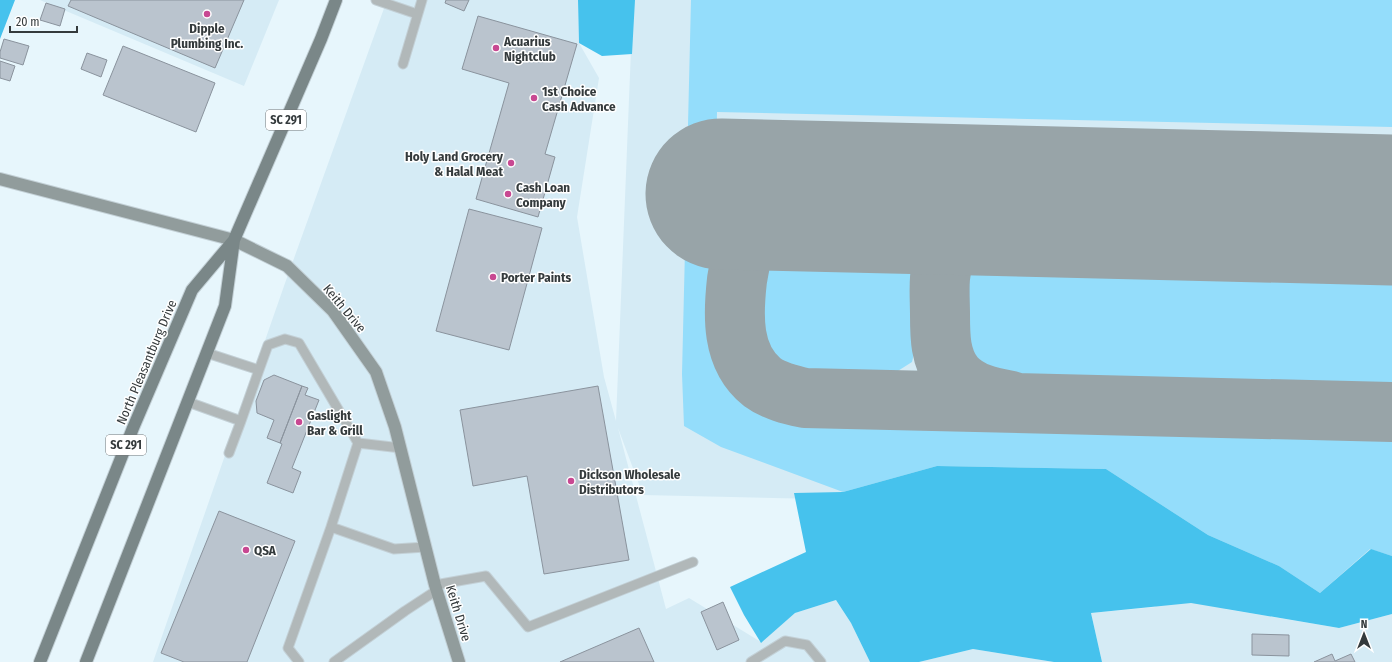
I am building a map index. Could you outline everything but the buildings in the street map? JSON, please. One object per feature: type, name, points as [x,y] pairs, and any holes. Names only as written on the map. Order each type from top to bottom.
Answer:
[{"type":"main road","name":"North Pleasantburg Drive","points":[[86,662],[225,306],[234,240],[321,39],[336,0]]},
{"type":"main road","name":"North Pleasantburg Drive","points":[[40,662],[133,428],[192,290],[234,240]]},
{"type":"street","name":"Keith Drive","points":[[0,178],[234,240],[287,266],[333,311],[376,372],[396,426],[436,588],[459,662]]},
{"type":"lane","points":[[376,0],[417,14]]},
{"type":"lane","points":[[402,64],[422,0]]},
{"type":"lane","points":[[229,453],[268,345],[285,339],[299,343],[358,443],[331,527],[288,648],[299,662]]},
{"type":"lane","points":[[207,353],[259,370]]},
{"type":"lane","points":[[188,402],[241,421]]},
{"type":"lane","points":[[358,443],[401,448]]},
{"type":"lane","points":[[331,527],[394,549],[426,547]]},
{"type":"lane","points":[[334,662],[436,588],[486,576],[528,626],[693,562]]},
{"type":"lane","points":[[751,662],[785,641],[807,646],[821,662]]},
{"type":"shaded area","points":[[0,0],[15,0],[0,39]]},
{"type":"shaded area","points":[[40,0],[279,0],[244,86]]},
{"type":"shaded area","points":[[387,0],[578,0],[579,43],[599,78],[577,217],[604,377],[616,421],[633,0],[1392,0],[1392,611],[1225,609],[1339,628],[1392,614],[1392,662],[1102,662],[1091,613],[1156,607],[1045,504],[643,495],[618,428],[666,609],[689,598],[761,642],[795,613],[836,600],[851,623],[870,662],[153,662],[284,286]]},
{"type":"shaded area","points":[[578,0],[635,0],[632,54],[602,56],[579,43]]},
{"type":"shaded area","points":[[691,0],[1392,0],[1392,127],[717,112],[713,314],[716,346],[728,377],[748,399],[778,414],[1392,430],[1392,556],[1370,549],[1320,593],[1279,566],[1208,535],[1106,469],[937,466],[843,492],[721,447],[684,426],[682,374]]},
{"type":"shaded area","points":[[760,267],[915,272],[922,295],[921,325],[912,362],[893,374],[851,378],[790,371],[769,357],[755,327],[754,300]]},
{"type":"shaded area","points":[[962,273],[1392,281],[1392,390],[1006,381],[992,379],[985,376],[978,370],[970,360],[960,339],[957,307]]},
{"type":"shaded area","points":[[937,466],[1106,469],[1208,535],[1279,566],[1320,593],[1371,549],[1392,556],[1392,614],[1339,628],[1191,603],[1091,613],[1102,662],[1054,662],[973,649],[919,662],[870,662],[851,623],[836,600],[795,613],[761,643],[744,615],[730,587],[806,552],[794,493],[843,492]]},
{"type":"shaded area","points":[[973,649],[1054,662],[919,662]]},
{"type":"taxiway","points":[[806,196],[777,205],[762,215],[756,222],[751,229],[745,245],[737,280],[735,321],[739,348],[744,360],[752,372],[762,382],[777,390],[805,398],[1392,412]]},
{"type":"taxiway","points":[[1011,401],[988,396],[966,387],[949,369],[943,354],[941,339],[940,283],[941,270],[947,252],[956,235],[967,221],[984,209],[996,205],[1020,201]]},
{"type":"runway","points":[[721,194],[1392,210]]},
{"type":"place","name":"Dipple Plumbing Inc.","points":[[207,14]]},
{"type":"place","name":"Acuarius Nightclub","points":[[496,48]]},
{"type":"place","name":"1st Choice Cash Advance","points":[[534,98]]},
{"type":"place","name":"Holy Land Grocery & Halal Meat","points":[[511,163]]},
{"type":"place","name":"Cash Loan Company","points":[[508,194]]},
{"type":"place","name":"Porter Paints","points":[[493,277]]},
{"type":"place","name":"Gaslight Bar & Grill","points":[[299,422]]},
{"type":"place","name":"Dickson Wholesale Distributors","points":[[571,481]]},
{"type":"place","name":"QSA","points":[[246,550]]}]
